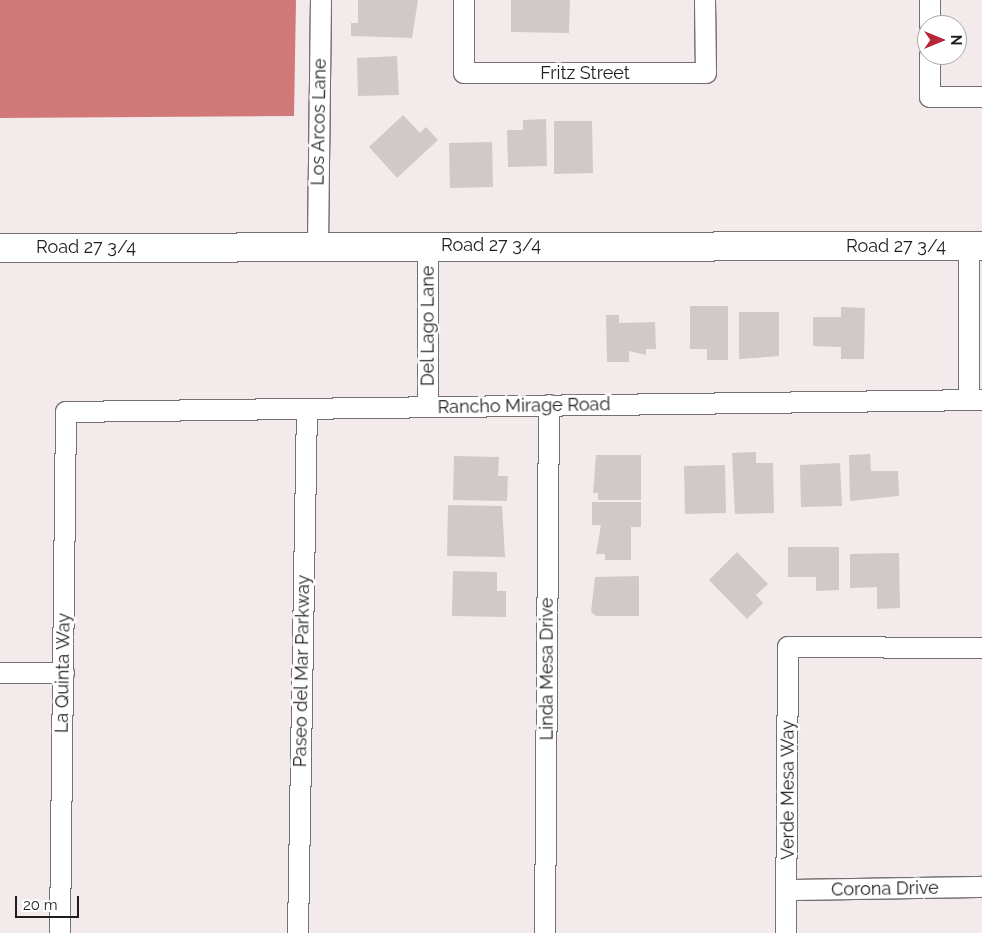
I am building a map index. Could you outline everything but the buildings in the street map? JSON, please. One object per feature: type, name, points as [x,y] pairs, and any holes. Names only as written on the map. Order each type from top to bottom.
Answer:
[{"type":"street","name":"Los Arcos Lane","points":[[318,245],[321,0]]},
{"type":"street","name":"Fritz Street","points":[[464,0],[464,73],[706,73],[705,0]]},
{"type":"street","points":[[930,0],[930,15]]},
{"type":"street","points":[[930,65],[930,97],[982,96]]},
{"type":"street","name":"Road 27 3/4","points":[[0,248],[318,245],[976,246]]},
{"type":"street","name":"Del Lago Lane","points":[[428,245],[428,407]]},
{"type":"street","points":[[976,246],[976,400]]},
{"type":"street","name":"Rancho Mirage Road","points":[[66,412],[976,400]]},
{"type":"street","name":"Linda Mesa Drive","points":[[545,933],[549,406]]},
{"type":"street","name":"Paseo del Mar Parkway","points":[[298,933],[307,409]]},
{"type":"street","name":"La Quinta Way","points":[[60,933],[66,412]]},
{"type":"street","name":"Verde Mesa Way","points":[[786,933],[788,890],[788,647],[982,648]]},
{"type":"street","points":[[0,673],[64,674]]},
{"type":"street","name":"Corona Drive","points":[[788,890],[982,887]]},
{"type":"shaded area","points":[[0,0],[296,0],[294,116],[0,118]]}]
